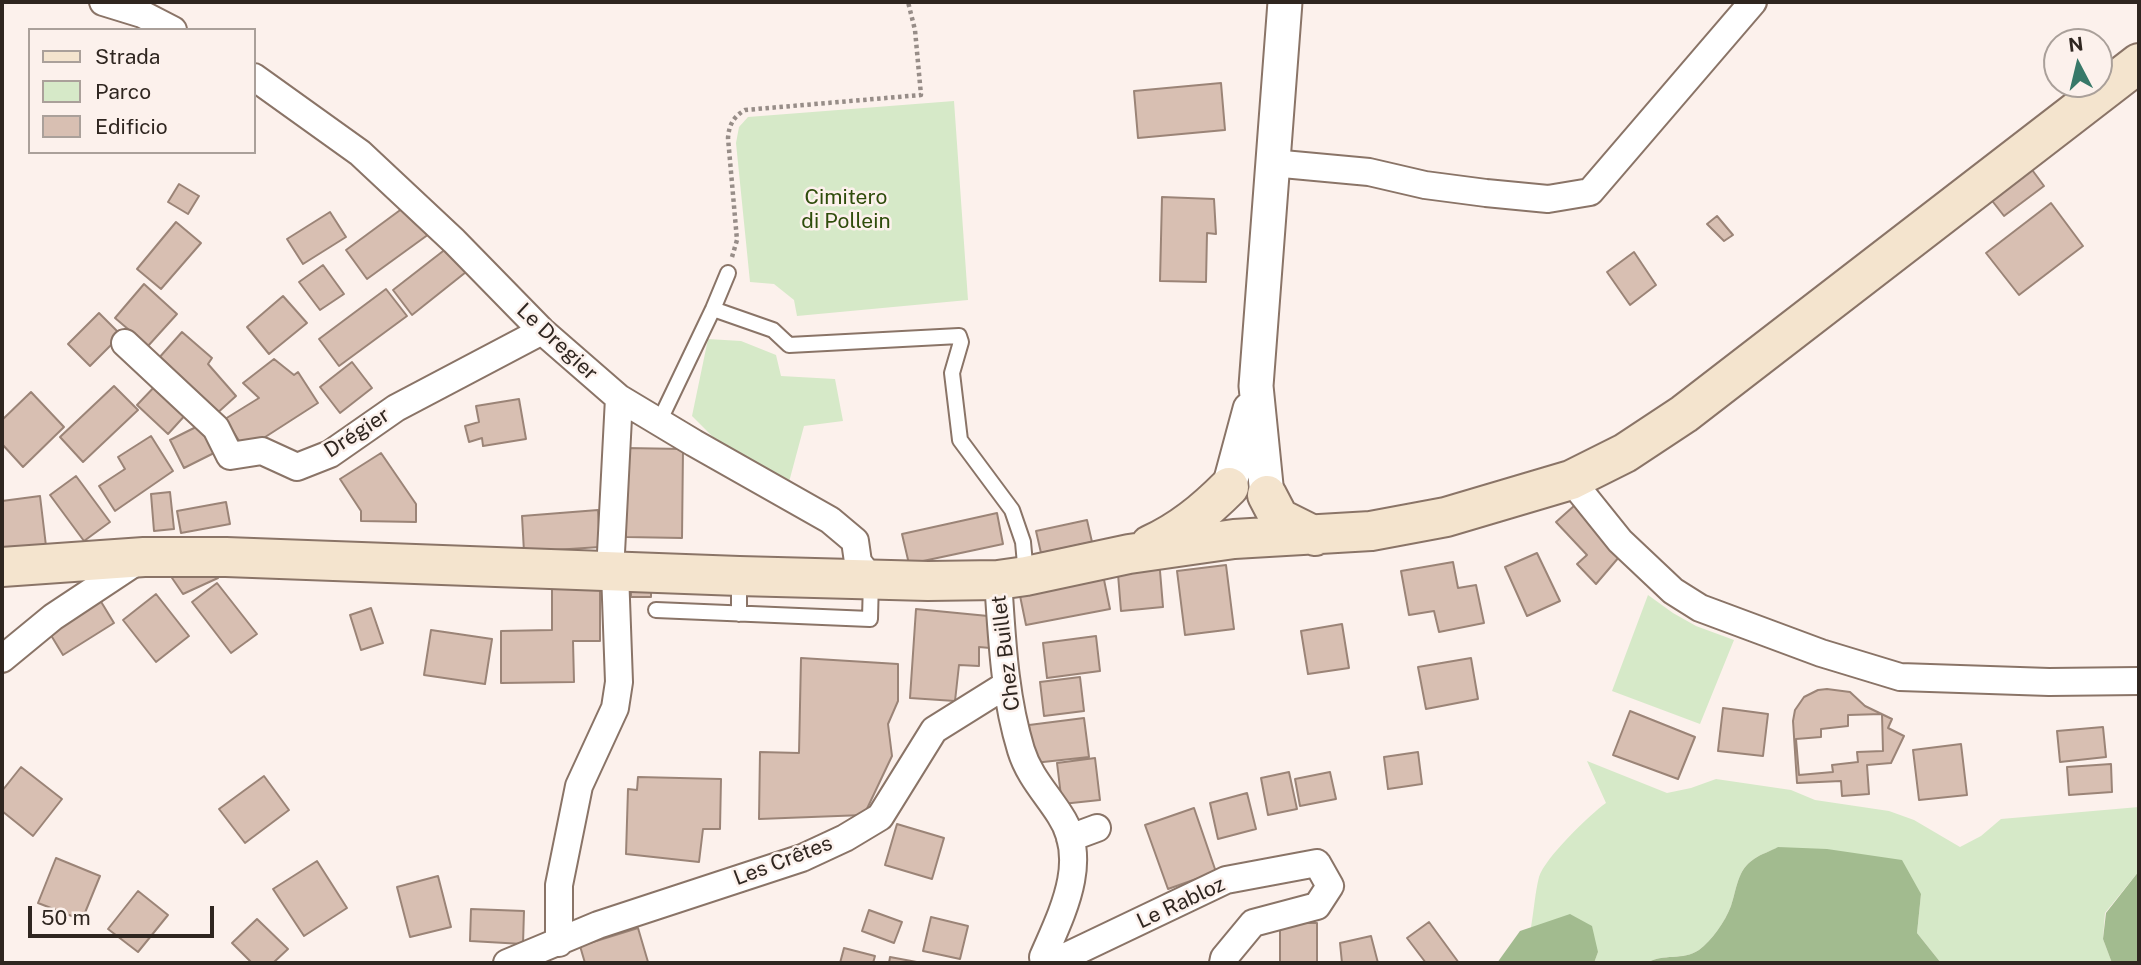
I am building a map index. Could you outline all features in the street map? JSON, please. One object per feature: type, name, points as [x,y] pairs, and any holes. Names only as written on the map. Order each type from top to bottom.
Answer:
[{"type":"main road","points":[[2,566],[144,557],[240,558],[739,576],[1012,578],[1129,554],[1279,518],[1315,536],[1371,531],[1446,517],[1571,480],[1625,453],[1684,414],[2139,63]]},
{"type":"main road","points":[[1229,487],[1230,505],[1238,521],[1256,525]]},
{"type":"main road","points":[[1129,554],[1169,536],[1204,511],[1229,487]]},
{"type":"street","points":[[103,2],[142,15],[169,28]]},
{"type":"street","points":[[1256,525],[1256,386],[1285,2]]},
{"type":"street","points":[[1272,163],[1369,172],[1425,185],[1548,199],[1590,192],[1753,2]]},
{"type":"street","name":"Le Dregier","points":[[256,78],[360,153],[454,240],[542,331],[619,398],[830,520],[855,541],[858,562],[871,579]]},
{"type":"street","name":"Drégier","points":[[125,342],[216,428],[230,456],[262,451],[297,467],[330,454],[396,408],[542,331]]},
{"type":"street","points":[[1229,487],[1256,386]]},
{"type":"street","points":[[559,943],[559,885],[579,786],[615,708],[619,681],[612,572],[619,398]]},
{"type":"street","points":[[1571,480],[1620,541],[1673,591],[1700,608],[1821,653],[1900,677],[2049,682],[2139,681]]},
{"type":"street","points":[[2,659],[53,617],[144,557]]},
{"type":"street","name":"Chez Buillet","points":[[1012,578],[1006,685],[1021,751],[1032,776],[1062,817],[1070,838]]},
{"type":"street","name":"Les Crêtes","points":[[507,963],[598,925],[802,858],[845,838],[880,817],[934,730],[1006,685]]},
{"type":"street","points":[[1044,963],[1043,957],[1070,891],[1074,861],[1070,838],[1097,828]]},
{"type":"street","name":"Le Rabloz","points":[[1052,963],[1226,880],[1317,863],[1330,886],[1317,906],[1253,923],[1224,958],[1223,963]]},
{"type":"lane","points":[[659,422],[728,274]]},
{"type":"lane","points":[[713,309],[773,330],[789,345],[959,336],[961,342],[952,373],[960,440],[1012,510],[1023,542],[1012,578]]},
{"type":"lane","points":[[739,576],[739,614]]},
{"type":"lane","points":[[656,610],[870,619],[871,579]]},
{"type":"path","points":[[728,274],[737,240],[729,126],[737,115],[745,110],[921,95],[915,30],[908,2]]},
{"type":"green space","name":"Cimitero di Pollein","points":[[954,101],[968,300],[797,316],[794,300],[774,284],[750,282],[736,143],[739,127],[748,117]]},
{"type":"green space","points":[[708,339],[741,341],[776,355],[781,376],[835,379],[843,421],[804,426],[789,482],[713,437],[692,416]]},
{"type":"green space","points":[[1648,595],[1696,626],[1734,640],[1700,724],[1612,691]]},
{"type":"green space","points":[[1587,761],[1667,793],[1716,779],[1791,790],[1815,800],[1889,811],[1914,820],[1960,847],[1981,836],[2001,819],[2139,807],[2139,871],[2105,913],[2103,939],[2112,963],[1941,963],[1917,933],[1921,894],[1779,847],[1748,863],[1738,880],[1725,918],[1699,950],[1647,963],[1594,963],[1598,952],[1531,927],[1539,877],[1543,869],[1568,837],[1606,803]]},
{"type":"green space","points":[[1778,847],[1827,849],[1902,860],[1921,894],[1917,933],[1941,963],[1647,963],[1660,958],[1693,953],[1704,946],[1725,918],[1738,880],[1748,863]]},
{"type":"green space","points":[[2139,871],[2139,963],[2112,963],[2103,939],[2106,913]]},
{"type":"green space","points":[[1570,914],[1592,926],[1598,952],[1594,963],[1497,963],[1520,931]]},
{"type":"building","points":[[1221,83],[1225,130],[1138,138],[1134,91]]},
{"type":"building","points":[[2027,163],[2044,186],[2004,216],[1986,193]]},
{"type":"building","points":[[179,184],[199,196],[188,214],[168,202]]},
{"type":"building","points":[[1162,197],[1214,199],[1216,234],[1207,233],[1206,282],[1160,281]]},
{"type":"building","points":[[2051,203],[2083,246],[2019,295],[1986,253]]},
{"type":"building","points":[[407,205],[429,234],[367,279],[346,250]]},
{"type":"building","points":[[330,212],[346,237],[303,264],[287,239]]},
{"type":"building","points":[[1717,216],[1733,235],[1724,241],[1707,224]]},
{"type":"building","points":[[176,222],[201,243],[161,289],[137,269]]},
{"type":"building","points":[[447,248],[466,272],[412,315],[393,290]]},
{"type":"building","points":[[1634,252],[1656,285],[1630,305],[1607,272]]},
{"type":"building","points":[[323,265],[344,294],[320,310],[299,282]]},
{"type":"building","points":[[144,284],[177,314],[148,346],[115,318]]},
{"type":"building","points":[[386,289],[407,316],[339,366],[319,339]]},
{"type":"building","points":[[283,296],[307,323],[269,354],[247,327]]},
{"type":"building","points":[[99,313],[121,335],[90,366],[68,344]]},
{"type":"building","points":[[182,332],[212,358],[208,364],[236,396],[214,416],[189,385],[158,359]]},
{"type":"building","points":[[274,359],[294,375],[298,372],[318,403],[245,450],[225,419],[259,398],[243,383]]},
{"type":"building","points":[[352,362],[372,388],[340,413],[320,387]]},
{"type":"building","points":[[158,383],[188,412],[168,434],[137,405]]},
{"type":"building","points":[[114,386],[138,410],[83,462],[60,437]]},
{"type":"building","points":[[31,392],[64,427],[23,467],[2,444],[2,420]]},
{"type":"building","points":[[519,399],[526,439],[483,446],[482,438],[469,442],[465,426],[479,422],[476,406]]},
{"type":"building","points":[[204,423],[218,451],[184,468],[170,440]]},
{"type":"building","points":[[151,436],[173,471],[115,511],[99,486],[125,469],[118,457]]},
{"type":"building","points":[[626,448],[683,449],[682,538],[626,537]]},
{"type":"building","points":[[381,453],[416,504],[416,522],[361,521],[361,511],[340,479]]},
{"type":"building","points":[[76,476],[110,522],[84,541],[50,495]]},
{"type":"building","points":[[170,492],[174,529],[154,531],[151,494]]},
{"type":"building","points":[[40,496],[46,546],[2,551],[2,501]]},
{"type":"building","points":[[226,502],[230,524],[181,533],[177,511]]},
{"type":"building","points":[[1575,505],[1625,550],[1596,584],[1577,564],[1587,555],[1556,522]]},
{"type":"building","points":[[598,510],[600,547],[524,552],[522,516]]},
{"type":"building","points":[[997,513],[1003,544],[909,564],[902,534]]},
{"type":"building","points":[[1087,520],[1092,542],[1041,553],[1036,531]]},
{"type":"building","points":[[1537,553],[1560,601],[1527,616],[1505,567]]},
{"type":"building","points":[[1159,559],[1163,607],[1121,611],[1117,562]]},
{"type":"building","points":[[1453,562],[1458,588],[1476,585],[1484,623],[1439,632],[1434,611],[1409,615],[1401,571]]},
{"type":"building","points":[[213,563],[218,578],[183,594],[170,575]]},
{"type":"building","points":[[1226,565],[1234,629],[1185,635],[1177,571]]},
{"type":"building","points":[[1102,570],[1110,609],[1026,625],[1018,586]]},
{"type":"building","points":[[552,582],[600,582],[600,641],[573,641],[574,682],[501,683],[501,631],[552,630]]},
{"type":"building","points":[[217,583],[257,634],[231,653],[192,602]]},
{"type":"building","points":[[651,590],[651,597],[631,597],[631,591]]},
{"type":"building","points":[[156,594],[189,636],[156,662],[123,620]]},
{"type":"building","points":[[100,600],[114,623],[63,655],[49,632]]},
{"type":"building","points":[[371,608],[383,643],[361,650],[350,615]]},
{"type":"building","points":[[916,609],[988,616],[990,648],[979,647],[979,666],[959,665],[955,701],[910,698]]},
{"type":"building","points":[[1342,624],[1349,668],[1308,674],[1301,631]]},
{"type":"building","points":[[431,630],[492,639],[485,684],[424,675]]},
{"type":"building","points":[[1096,636],[1100,671],[1047,678],[1043,643]]},
{"type":"building","points":[[801,658],[898,664],[898,701],[888,724],[892,756],[864,815],[759,819],[760,752],[799,753]]},
{"type":"building","points":[[1471,658],[1478,699],[1426,709],[1418,667]]},
{"type":"building","points":[[1080,677],[1084,711],[1044,716],[1040,682]]},
{"type":"building","points":[[1827,689],[1850,692],[1865,706],[1892,719],[1888,728],[1904,736],[1891,763],[1867,765],[1869,794],[1842,796],[1841,781],[1797,783],[1793,721],[1795,710],[1804,697]]},
{"type":"building","points":[[1723,708],[1768,714],[1763,756],[1718,751]]},
{"type":"building","points":[[1630,711],[1695,737],[1678,779],[1613,755]]},
{"type":"building","points":[[1882,714],[1883,751],[1857,752],[1858,762],[1832,765],[1833,772],[1799,775],[1796,739],[1821,737],[1821,729],[1848,726],[1848,715]]},
{"type":"building","points":[[1084,718],[1089,757],[1034,763],[1029,725]]},
{"type":"building","points":[[2103,727],[2106,757],[2060,762],[2057,731]]},
{"type":"building","points":[[1961,744],[1967,795],[1919,800],[1913,750]]},
{"type":"building","points":[[1418,752],[1422,784],[1388,789],[1384,757]]},
{"type":"building","points":[[1095,758],[1100,800],[1062,804],[1057,763]]},
{"type":"building","points":[[2111,764],[2112,792],[2069,795],[2067,767]]},
{"type":"building","points":[[21,767],[62,799],[33,836],[2,811],[2,791]]},
{"type":"building","points":[[1289,772],[1297,809],[1268,815],[1261,778]]},
{"type":"building","points":[[1330,772],[1336,799],[1300,806],[1295,779]]},
{"type":"building","points":[[264,776],[289,810],[245,843],[219,809]]},
{"type":"building","points":[[638,777],[721,779],[720,829],[703,829],[699,862],[626,854],[628,789],[637,790]]},
{"type":"building","points":[[1247,793],[1256,829],[1218,839],[1210,803]]},
{"type":"building","points":[[1194,808],[1216,872],[1168,889],[1145,825]]},
{"type":"building","points":[[897,824],[944,838],[932,879],[885,865]]},
{"type":"building","points":[[56,858],[100,876],[82,920],[38,903]]},
{"type":"building","points":[[317,861],[347,908],[304,936],[273,889]]},
{"type":"building","points":[[438,876],[451,927],[410,937],[397,887]]},
{"type":"building","points":[[138,891],[168,915],[138,952],[108,929]]},
{"type":"building","points":[[471,909],[524,911],[523,944],[470,941]]},
{"type":"building","points":[[869,910],[902,922],[894,943],[862,931]]},
{"type":"building","points":[[931,917],[968,926],[960,959],[923,951]]},
{"type":"building","points":[[257,919],[288,949],[273,963],[252,963],[232,943]]},
{"type":"building","points":[[1429,922],[1459,963],[1426,963],[1407,938]]},
{"type":"building","points":[[1280,923],[1317,923],[1317,963],[1280,963]]},
{"type":"building","points":[[638,928],[648,962],[585,963],[580,946]]},
{"type":"building","points":[[1371,936],[1378,963],[1342,963],[1340,943]]},
{"type":"building","points":[[844,948],[875,956],[873,963],[840,963]]},
{"type":"building","points":[[890,957],[922,963],[889,963]]}]
